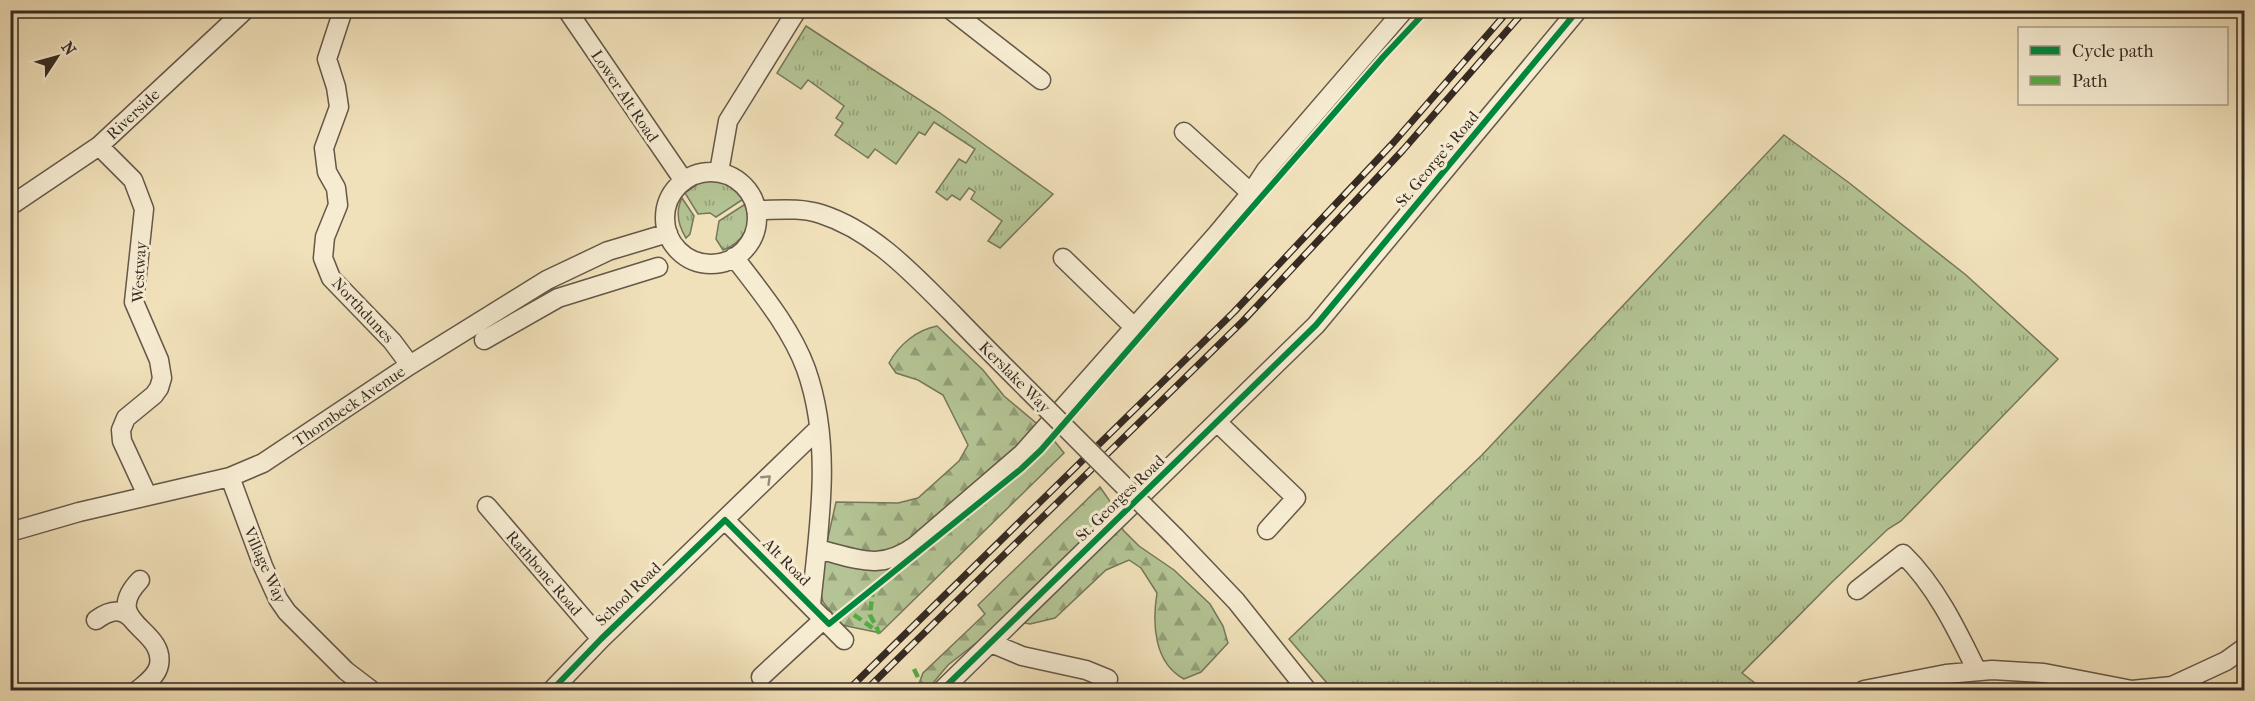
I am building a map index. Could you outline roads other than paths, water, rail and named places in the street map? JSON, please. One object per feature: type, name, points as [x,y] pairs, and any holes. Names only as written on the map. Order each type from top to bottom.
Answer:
[{"type":"street","name":"Riverside","points":[[10,206],[99,146],[245,10]]},
{"type":"street","name":"Northdunes","points":[[343,10],[327,59],[336,87],[339,107],[324,148],[327,172],[336,188],[338,205],[325,237],[323,258],[331,278],[392,341],[411,365]]},
{"type":"street","name":"Lower Alt Road","points":[[567,10],[684,181]]},
{"type":"street","points":[[719,172],[728,121],[797,10]]},
{"type":"street","points":[[951,10],[1041,80]]},
{"type":"street","points":[[734,257],[769,303],[805,368],[819,428],[823,459],[817,549],[876,561],[890,560],[907,551],[1023,453],[1217,234],[1251,193],[1266,170],[1404,10]]},
{"type":"street","name":"St. George's Road","points":[[1316,325],[1578,10]]},
{"type":"street","points":[[1184,132],[1251,193]]},
{"type":"street","name":"Westway","points":[[99,146],[133,180],[144,209],[134,302],[159,360],[162,378],[154,395],[126,418],[121,430],[122,441],[147,495]]},
{"type":"street","points":[[719,172],[744,185],[752,196],[757,224],[753,237],[734,257],[715,264],[696,261],[679,250],[668,233],[665,219],[667,204],[674,191],[684,181],[700,173],[719,172]]},
{"type":"street","name":"Kerslake Way","points":[[756,210],[791,209],[820,214],[851,227],[891,254],[1175,537],[1236,601],[1307,690]]},
{"type":"street","name":"Thornbeck Avenue","points":[[10,532],[147,495],[188,488],[230,477],[263,463],[411,365],[547,280],[608,251],[668,233]]},
{"type":"street","points":[[1063,258],[1134,327]]},
{"type":"street","points":[[484,340],[558,298],[658,267]]},
{"type":"street","points":[[547,280],[558,298]]},
{"type":"street","name":"St. Georges Road","points":[[942,690],[1316,325]]},
{"type":"street","points":[[1217,422],[1296,498],[1267,531]]},
{"type":"street","name":"School Road","points":[[552,690],[601,639],[819,428]]},
{"type":"street","name":"Village Way","points":[[230,477],[262,566],[278,599],[287,612],[346,671],[371,690]]},
{"type":"street","name":"Rathbone Road","points":[[487,506],[601,639]]},
{"type":"street","name":"Alt Road","points":[[725,520],[844,640]]},
{"type":"street","name":"Alt Road","points":[[811,605],[817,549]]},
{"type":"street","points":[[1857,590],[1903,554],[1930,586],[1962,640],[1977,671]]},
{"type":"street","points":[[131,618],[126,608],[127,600],[140,580]]},
{"type":"street","points":[[96,620],[108,613],[123,612],[149,638],[159,656],[159,666],[155,674],[138,690]]},
{"type":"street","points":[[761,677],[824,619]]},
{"type":"street","points":[[991,643],[1022,656],[1086,670],[1108,679]]},
{"type":"street","points":[[1864,690],[1946,674],[1992,670],[2044,673],[2132,690],[2172,686],[2226,661],[2244,648]]},
{"type":"railway","points":[[848,690],[1234,312],[1394,142],[1509,10]]},
{"type":"railway","points":[[866,690],[1243,321],[1403,150],[1525,10]]}]
